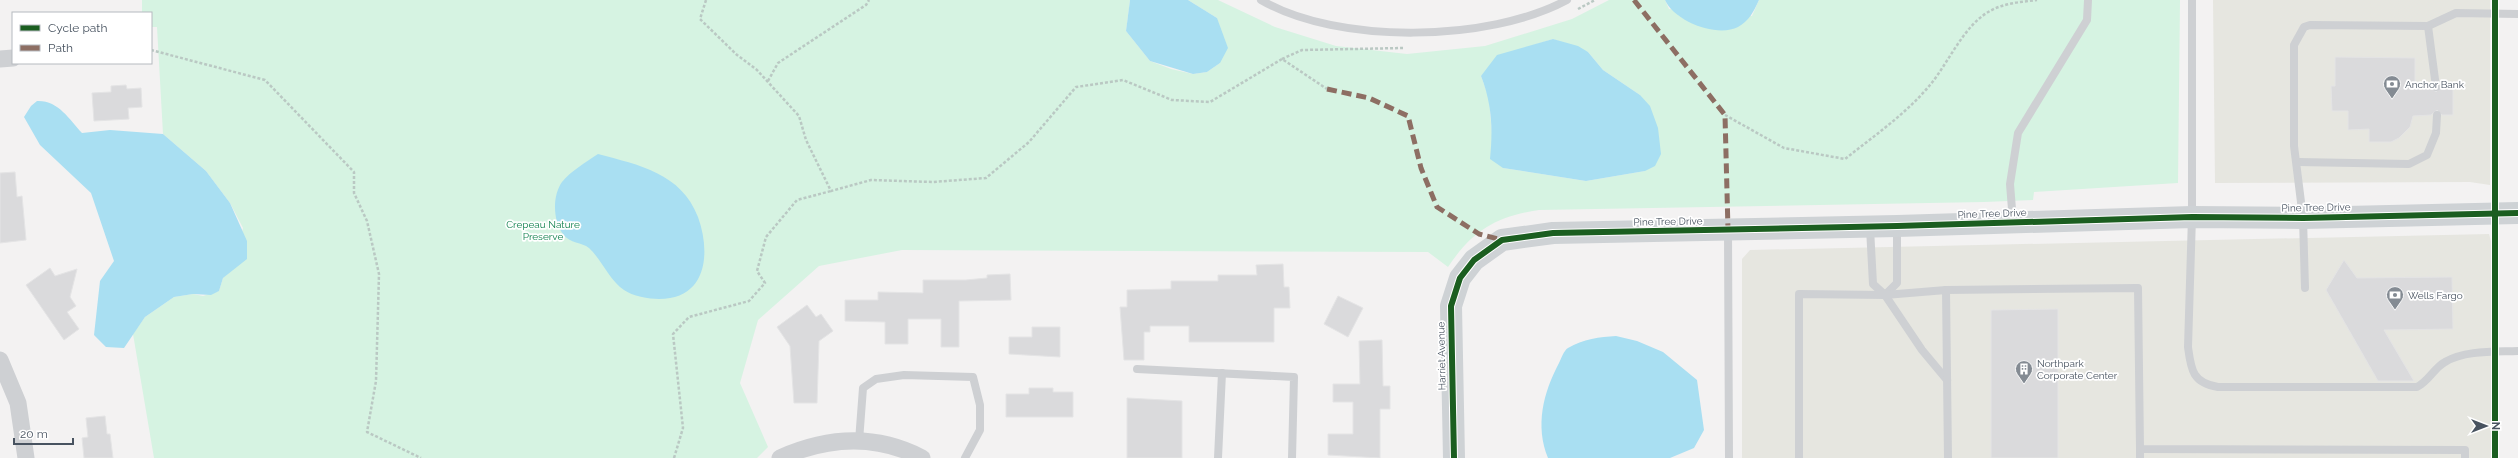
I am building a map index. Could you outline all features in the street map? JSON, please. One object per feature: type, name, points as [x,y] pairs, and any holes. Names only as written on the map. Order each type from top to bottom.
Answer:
[{"type":"street","points":[[0,60],[12,58]]},
{"type":"street","name":"Pine Tree Drive","points":[[1474,260],[1502,240],[1553,234],[2013,223],[2192,216],[2303,218],[2518,213]]},
{"type":"street","name":"Harriet Avenue","points":[[1454,458],[1450,306],[1460,278],[1474,260]]},
{"type":"street","points":[[0,360],[18,403],[26,458]]},
{"type":"street","points":[[780,458],[822,443],[859,440],[874,441],[899,448],[922,458]]},
{"type":"lane","points":[[1261,0],[1326,24],[1401,34],[1485,27],[1551,8],[1567,0]]},
{"type":"lane","points":[[2013,223],[2010,184],[2018,132],[2087,20],[2088,0]]},
{"type":"lane","points":[[2192,0],[2192,216],[2188,346],[2190,363],[2198,379],[2203,384],[2218,387],[2417,387],[2444,362],[2455,358],[2469,354],[2518,351]]},
{"type":"lane","points":[[2305,288],[2303,218],[2298,162],[2294,146],[2294,45],[2304,27],[2310,25],[2428,26],[2456,13],[2518,14]]},
{"type":"lane","points":[[2428,26],[2436,87]]},
{"type":"lane","points":[[2298,162],[2409,164],[2427,155],[2436,134],[2437,115]]},
{"type":"lane","points":[[1885,295],[1897,283],[1897,226]]},
{"type":"lane","points":[[1870,227],[1872,284],[1885,295],[1922,350],[1947,380]]},
{"type":"lane","points":[[1728,230],[1729,458]]},
{"type":"lane","points":[[1799,458],[1799,294],[1885,295],[1946,290],[2138,288],[2140,454],[2465,450],[2465,458]]},
{"type":"lane","points":[[1946,290],[1948,458]]},
{"type":"lane","points":[[1137,369],[1294,376],[1292,458]]},
{"type":"lane","points":[[1218,458],[1222,373]]},
{"type":"lane","points":[[859,440],[863,388],[876,379],[904,375],[973,377],[980,405],[980,430],[964,458]]},
{"type":"path","points":[[706,0],[700,19],[768,81],[799,116],[806,140],[831,191]]},
{"type":"path","points":[[768,81],[778,63],[866,5],[869,0]]},
{"type":"path","points":[[1725,115],[1784,148],[1845,159],[1889,124],[1930,85],[1966,34],[1989,11],[2008,4],[2037,0]]},
{"type":"path","points":[[152,50],[265,80],[354,172],[354,194],[367,221],[379,274],[376,381],[367,432],[421,458]]},
{"type":"path","points":[[674,458],[683,428],[673,334],[689,317],[749,301],[765,283],[756,271],[766,237],[797,200],[871,180],[933,182],[986,178],[1029,142],[1076,87],[1123,80],[1172,100],[1210,102],[1282,59],[1328,89]]},
{"type":"shaded area","points":[[2213,0],[2490,0],[2490,185],[2470,182],[2215,183]]},
{"type":"shaded area","name":"Northpark Corporate Center","points":[[2489,234],[2492,245],[2492,458],[1742,458],[1742,259],[1750,250]]},
{"type":"green space","name":"Crepeau Nature Preserve","points":[[142,0],[1130,0],[1126,31],[1150,61],[1171,69],[1193,74],[1207,72],[1220,63],[1217,18],[1188,0],[1218,0],[1275,27],[1336,46],[1407,54],[1485,46],[1572,19],[1609,0],[1665,0],[1669,9],[1752,16],[1759,0],[2180,0],[2178,183],[2034,192],[2033,200],[1539,210],[1510,216],[1486,227],[1466,244],[1448,267],[1428,252],[902,250],[819,266],[758,320],[740,383],[768,447],[757,458],[154,458],[133,334],[145,317],[174,297],[193,294],[203,296],[219,291],[223,278],[234,268],[243,228],[230,203],[206,171],[163,134],[157,27],[152,27],[152,12],[142,12]],"holes":[[[1553,39],[1588,52],[1603,70],[1640,95],[1645,171],[1586,181],[1503,168],[1492,134],[1489,98],[1481,76],[1524,48]]]},
{"type":"water","points":[[1130,0],[1188,0],[1217,18],[1228,48],[1220,63],[1207,72],[1193,74],[1150,61],[1126,31]]},
{"type":"water","points":[[1665,0],[1759,0],[1751,15],[1742,25],[1729,30],[1719,30],[1697,26],[1687,21],[1677,15]]},
{"type":"water","points":[[1553,39],[1578,46],[1588,52],[1603,70],[1640,95],[1650,106],[1658,128],[1661,154],[1655,166],[1645,171],[1586,181],[1503,168],[1490,159],[1491,117],[1485,86],[1481,76],[1497,55]]},
{"type":"water","points":[[37,101],[57,107],[68,116],[82,133],[110,130],[163,134],[206,171],[230,203],[247,241],[247,259],[223,278],[219,291],[211,295],[193,294],[174,297],[145,317],[124,348],[106,347],[94,335],[100,281],[114,261],[91,193],[40,145],[24,117],[31,106]]},
{"type":"water","points":[[598,154],[629,162],[657,173],[681,190],[691,202],[698,217],[702,231],[704,259],[701,272],[696,283],[687,291],[675,297],[659,299],[631,294],[614,281],[589,248],[569,240],[563,234],[557,222],[555,208],[555,201],[559,188],[562,182],[570,174]]},
{"type":"water","points":[[1616,336],[1637,341],[1663,352],[1697,380],[1704,430],[1694,448],[1670,458],[1548,458],[1542,434],[1543,410],[1545,398],[1553,374],[1564,353],[1568,348],[1586,341]]},
{"type":"building","name":"Anchor Bank","points":[[2335,57],[2415,58],[2415,87],[2430,87],[2436,92],[2441,87],[2453,87],[2453,115],[2442,115],[2437,110],[2431,115],[2413,116],[2410,127],[2399,138],[2391,142],[2369,142],[2369,129],[2348,130],[2348,111],[2332,111],[2331,86],[2335,86]]},
{"type":"building","points":[[126,85],[127,89],[141,88],[142,107],[128,108],[129,119],[94,121],[92,93],[111,92],[111,86]]},
{"type":"building","points":[[15,172],[17,197],[22,196],[26,240],[0,243],[0,173]]},
{"type":"building","name":"Wells Fargo","points":[[2344,260],[2357,278],[2452,277],[2453,329],[2384,330],[2414,381],[2378,381],[2326,290]]},
{"type":"building","points":[[1283,264],[1284,287],[1289,287],[1290,308],[1274,308],[1274,342],[1189,342],[1189,326],[1150,326],[1150,332],[1144,332],[1144,360],[1124,360],[1120,307],[1127,307],[1127,290],[1171,289],[1171,281],[1218,281],[1218,275],[1257,275],[1256,265]]},
{"type":"building","points":[[50,268],[55,276],[77,269],[70,297],[76,306],[67,312],[79,329],[64,340],[26,285]]},
{"type":"building","points":[[1010,274],[1011,300],[959,301],[959,347],[941,347],[941,319],[908,319],[908,344],[885,344],[885,322],[845,321],[845,300],[878,300],[878,292],[923,293],[923,280],[966,280],[987,278],[987,275]]},
{"type":"building","points":[[1338,296],[1363,308],[1348,337],[1324,324]]},
{"type":"building","points":[[807,305],[816,317],[821,314],[833,331],[819,341],[817,403],[794,403],[790,346],[777,327]]},
{"type":"building","name":"Northpark Corporate Center","points":[[2058,309],[2058,458],[1991,458],[1991,310]]},
{"type":"building","points":[[1032,327],[1060,327],[1060,357],[1009,354],[1009,337],[1032,337]]},
{"type":"building","points":[[1382,340],[1383,386],[1390,386],[1390,409],[1380,409],[1380,458],[1328,455],[1328,434],[1353,434],[1353,402],[1333,402],[1333,384],[1360,384],[1359,341]]},
{"type":"building","points":[[1029,388],[1053,388],[1053,392],[1073,392],[1073,417],[1006,417],[1006,394],[1029,394]]},
{"type":"building","points":[[1127,398],[1182,401],[1182,458],[1127,458]]},
{"type":"building","points":[[105,416],[107,434],[110,434],[113,458],[84,458],[82,438],[88,437],[86,418]]},
{"type":"marked path","points":[[1634,0],[1725,115],[1728,230]]},
{"type":"marked path","points":[[1327,89],[1369,98],[1408,116],[1421,168],[1437,207],[1479,234],[1502,240]]},
{"type":"cycle path","points":[[2495,0],[2495,458]]},
{"type":"cycle path","points":[[1454,458],[1451,306],[1460,278],[1474,260],[1502,240],[1553,233],[1897,226],[2192,217],[2303,218],[2518,213]]},
{"type":"place","name":"Anchor Bank","points":[[2392,99]]},
{"type":"place","name":"Wells Fargo","points":[[2395,310]]},
{"type":"place","name":"Northpark Corporate Center","points":[[2024,384]]}]
